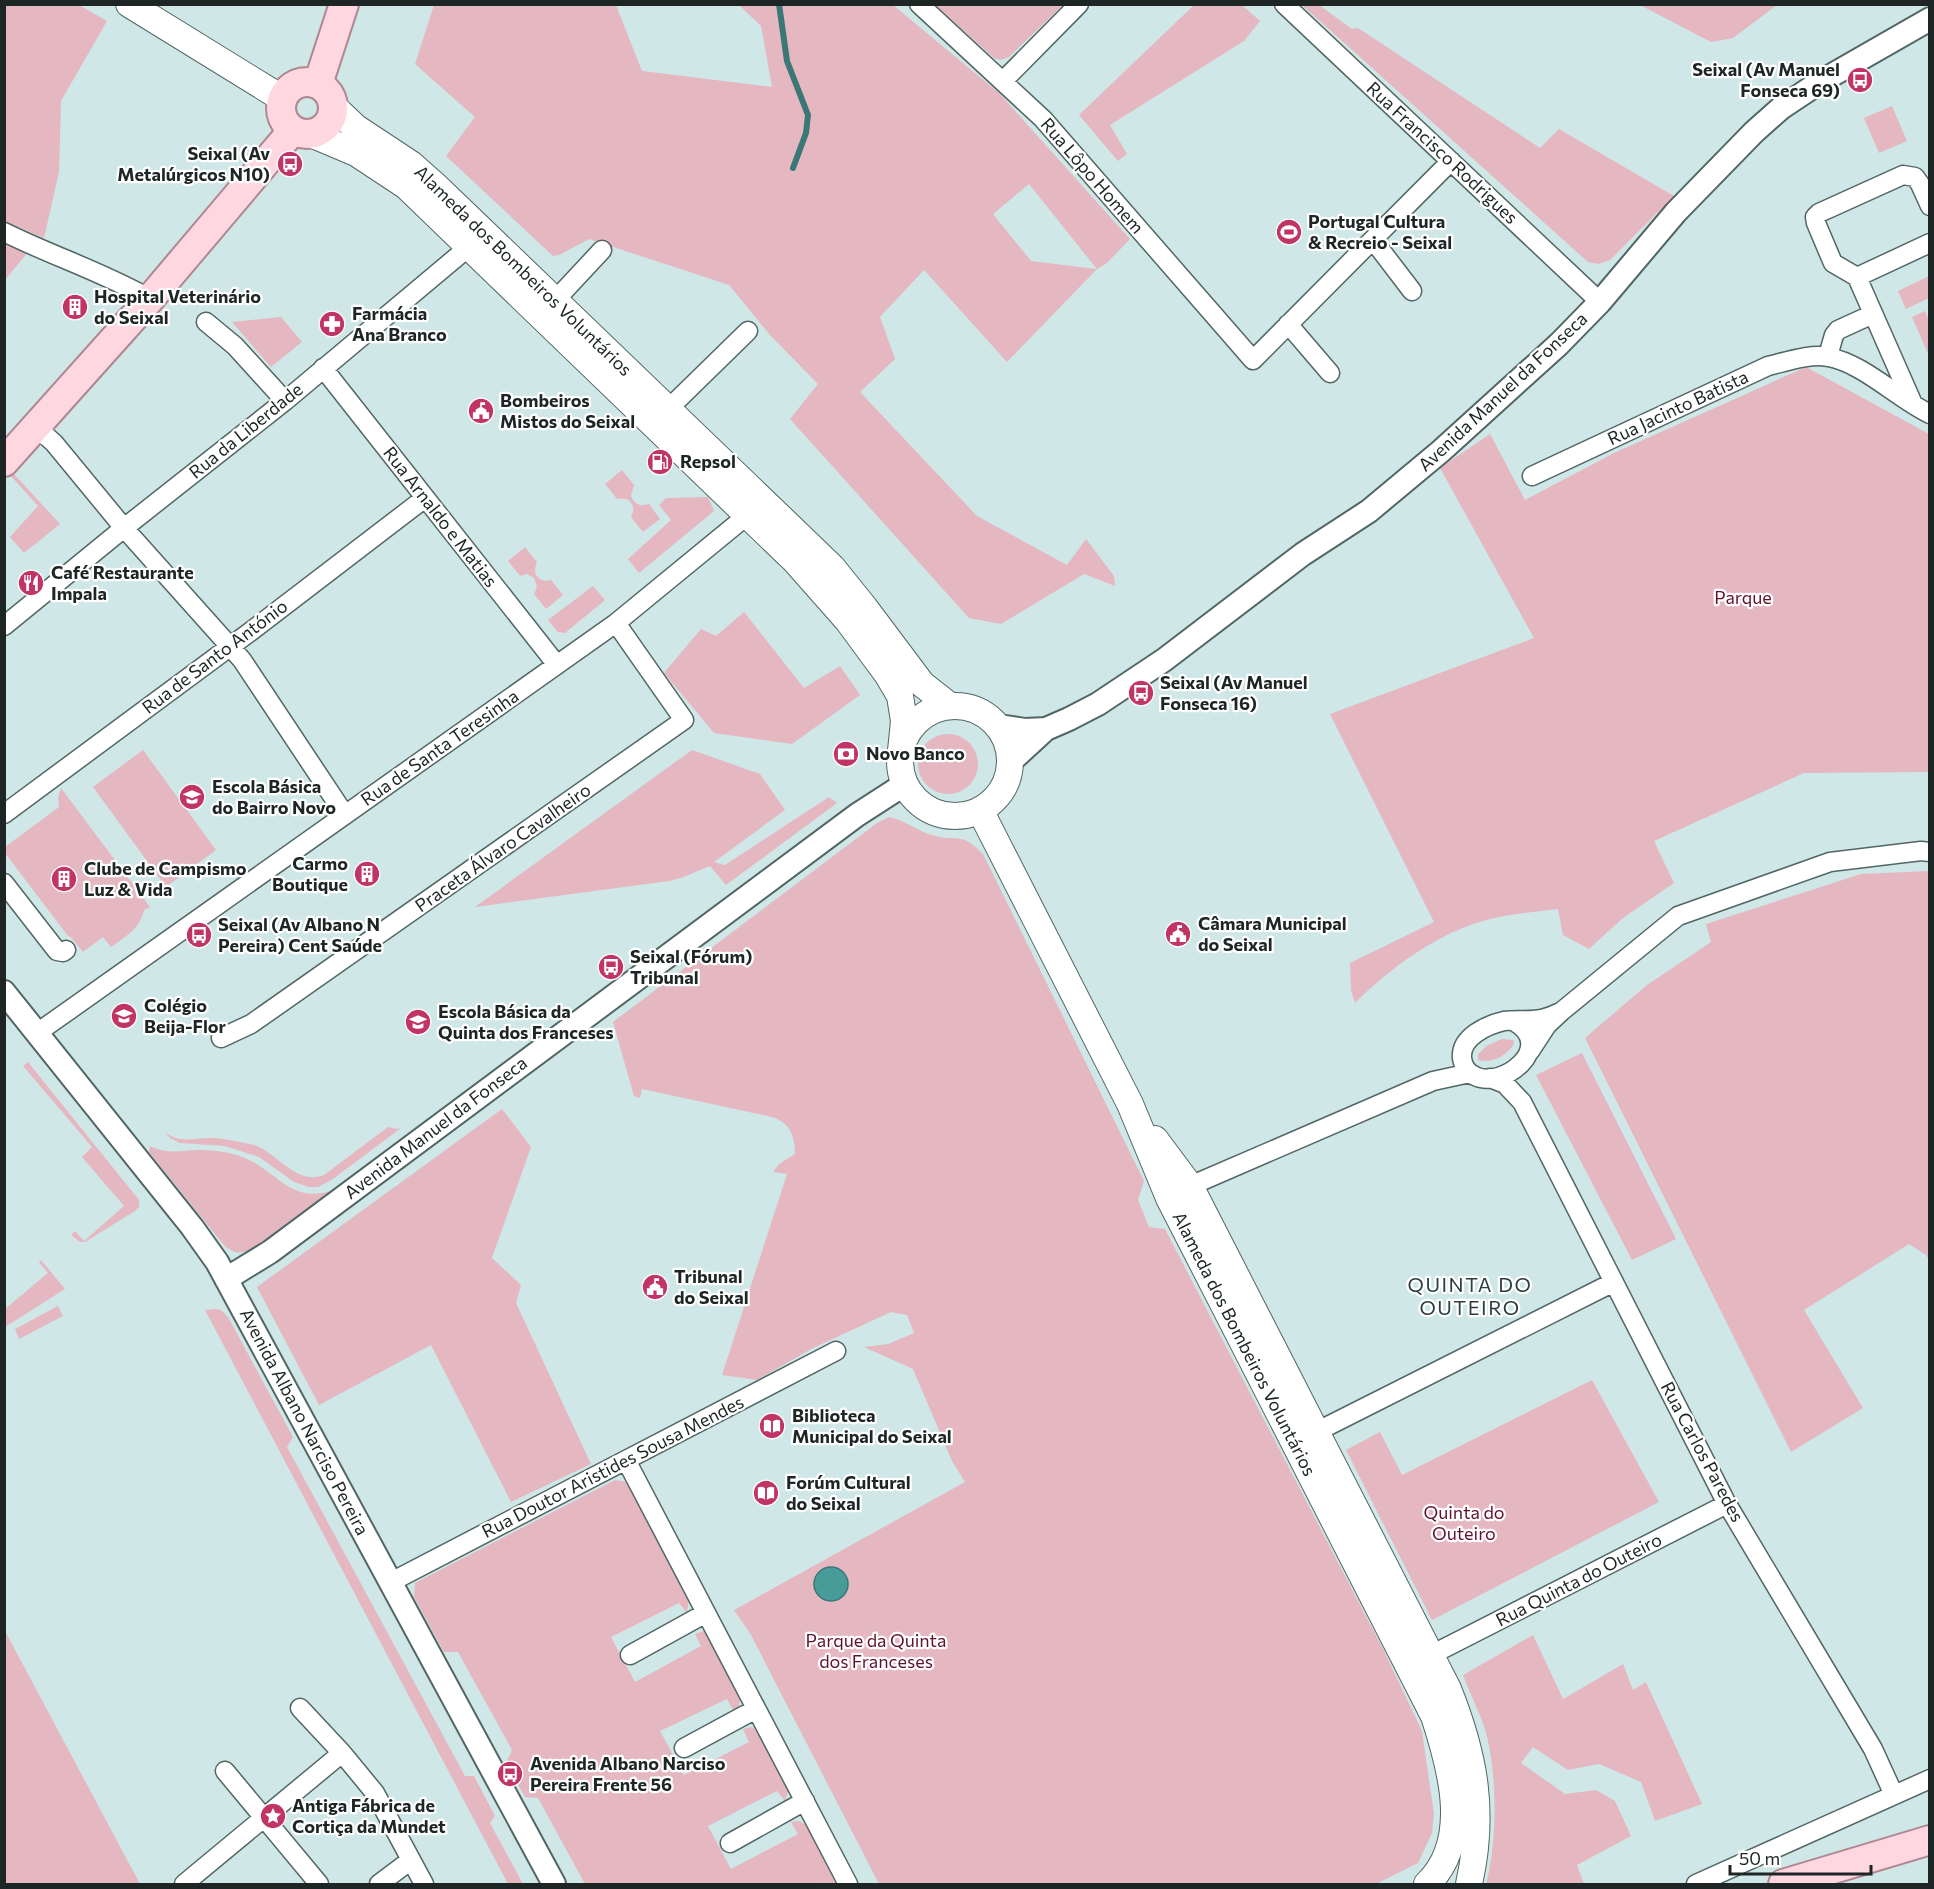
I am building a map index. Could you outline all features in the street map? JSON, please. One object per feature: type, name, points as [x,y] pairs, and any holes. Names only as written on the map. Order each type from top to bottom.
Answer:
[{"type":"main road","points":[[318,84],[344,4]]},
{"type":"main road","points":[[130,7],[283,99]]},
{"type":"main road","points":[[307,81],[318,84],[332,97],[334,107],[332,117],[320,131],[302,132],[282,116],[283,99],[288,90],[297,84],[307,81]]},
{"type":"main road","name":"Alameda dos Bombeiros Voluntários","points":[[334,107],[355,127],[411,164],[477,240],[755,508],[832,567],[922,684],[950,706]]},
{"type":"main road","points":[[4,462],[302,132]]},
{"type":"main road","name":"Alameda dos Bombeiros Voluntários","points":[[302,132],[356,153],[406,186],[477,240]]},
{"type":"main road","name":"Alameda dos Bombeiros Voluntários","points":[[755,508],[848,621],[887,674],[900,696],[903,708],[901,751]]},
{"type":"main road","points":[[950,706],[963,706],[977,710],[998,726],[1009,749],[1010,762],[1005,785],[999,795],[971,814],[951,816],[932,811],[916,800],[905,784],[901,773],[901,751],[905,737],[913,725],[930,712],[950,706]]},
{"type":"main road","name":"Alameda dos Bombeiros Voluntários","points":[[980,810],[1130,1104],[1187,1233],[1434,1716],[1449,1768],[1453,1816],[1449,1853],[1441,1868],[1427,1884]]},
{"type":"main road","points":[[1130,1104],[1190,1186],[1448,1689],[1463,1726],[1473,1765],[1477,1832],[1469,1884]]},
{"type":"main road","points":[[1154,1160],[1172,1179],[1182,1185],[1190,1186]]},
{"type":"main road","points":[[1187,1233],[1181,1206],[1185,1191],[1190,1186]]},
{"type":"main road","points":[[1783,1884],[1929,1840]]},
{"type":"street","name":"Rua Lôpo Homem","points":[[919,4],[1043,119],[1253,360],[1288,324]]},
{"type":"street","points":[[1003,81],[1079,4]]},
{"type":"street","name":"Rua Francisco Rodrigues","points":[[1284,4],[1600,302]]},
{"type":"street","name":"Avenida Manuel da Fonseca","points":[[1010,762],[1046,729],[1118,693],[1272,576],[1369,511],[1433,458],[1559,344],[1600,302],[1684,204],[1780,108],[1840,70],[1929,20]]},
{"type":"street","points":[[1330,373],[1288,324],[1451,161]]},
{"type":"street","points":[[1913,404],[1857,276],[1833,263],[1816,223],[1817,215],[1903,175],[1915,177],[1929,206]]},
{"type":"street","points":[[4,232],[153,295]]},
{"type":"street","name":"Rua da Liberdade","points":[[4,626],[285,401],[477,240]]},
{"type":"street","points":[[1373,240],[1412,291]]},
{"type":"street","points":[[1857,276],[1929,243]]},
{"type":"street","points":[[548,309],[602,250]]},
{"type":"street","points":[[1827,356],[1838,330],[1873,314]]},
{"type":"street","points":[[206,322],[235,346],[285,401]]},
{"type":"street","points":[[660,417],[748,331]]},
{"type":"street","name":"Rua Jacinto Batista","points":[[1532,476],[1768,366],[1796,359],[1827,356],[1851,366],[1929,414]]},
{"type":"street","name":"Rua Arnaldo e Matias","points":[[323,368],[556,665]]},
{"type":"street","points":[[36,427],[54,443],[124,528],[242,660],[345,815]]},
{"type":"street","name":"Rua de Santo António","points":[[4,814],[231,647],[425,498]]},
{"type":"street","name":"Rua de Santa Teresinha","points":[[37,1033],[616,622],[755,508]]},
{"type":"street","name":"Praceta Álvaro Cavalheiro","points":[[221,1038],[251,1024],[684,720],[616,622]]},
{"type":"street","name":"Avenida Manuel da Fonseca","points":[[998,726],[1026,730],[1046,729]]},
{"type":"street","name":"Avenida Manuel da Fonseca","points":[[226,1279],[270,1252],[823,841],[905,784]]},
{"type":"street","points":[[1562,1011],[1545,1018],[1507,1021],[1485,1028],[1467,1041],[1463,1048],[1466,1065],[1478,1078],[1490,1078],[1508,1072],[1517,1066],[1526,1059],[1547,1025],[1562,1011],[1678,916],[1830,862],[1929,852]]},
{"type":"street","points":[[4,883],[57,951],[66,950]]},
{"type":"street","name":"Avenida Albano Narciso Pereira","points":[[4,992],[192,1227],[226,1279],[554,1884]]},
{"type":"street","points":[[1515,1022],[1523,1026],[1529,1034],[1530,1051]]},
{"type":"street","points":[[1190,1186],[1466,1065]]},
{"type":"street","name":"Rua Carlos Paredes","points":[[1517,1066],[1522,1102]]},
{"type":"street","name":"Rua Carlos Paredes","points":[[1490,1078],[1505,1084],[1522,1102],[1727,1504],[1873,1749],[1894,1795]]},
{"type":"street","points":[[1316,1432],[1614,1282]]},
{"type":"street","name":"Rua Doutor Aristides Sousa Mendes","points":[[391,1582],[836,1351]]},
{"type":"street","points":[[626,1460],[848,1884]]},
{"type":"street","name":"Rua Quinta do Outeiro","points":[[1431,1655],[1727,1504]]},
{"type":"street","points":[[630,1655],[706,1613]]},
{"type":"street","points":[[300,1708],[375,1792],[424,1884]]},
{"type":"street","points":[[684,1748],[756,1709]]},
{"type":"street","points":[[184,1884],[342,1753]]},
{"type":"street","points":[[225,1771],[319,1884]]},
{"type":"street","points":[[1696,1884],[1929,1779]]},
{"type":"street","points":[[729,1843],[804,1801]]},
{"type":"street","points":[[379,1884],[411,1860]]},
{"type":"green space","points":[[4,5],[79,5],[107,21],[61,101],[59,172],[44,238],[5,221]]},
{"type":"green space","points":[[434,5],[616,5],[642,71],[772,87],[761,26],[739,5],[893,5],[999,93],[1130,239],[1107,263],[1097,269],[1007,362],[924,270],[880,317],[895,359],[860,392],[977,516],[1067,565],[1086,539],[1114,576],[1115,586],[1084,574],[1001,624],[969,618],[790,419],[818,384],[770,335],[729,285],[589,239],[553,256],[446,156],[475,117],[415,64]],"holes":[[[1029,184],[1096,268],[1031,261],[993,214]]]},
{"type":"green space","points":[[935,5],[1063,5],[1009,57],[1001,60],[994,58]]},
{"type":"green space","points":[[1194,5],[1242,5],[1260,21],[1244,41],[1110,125],[1127,154],[1118,161],[1079,115]]},
{"type":"green space","points":[[1302,5],[1319,5],[1352,29],[1358,28],[1540,148],[1559,129],[1674,196],[1610,260],[1599,264],[1588,262]]},
{"type":"green space","points":[[1640,5],[1777,5],[1733,38],[1711,42]]},
{"type":"green space","points":[[1892,106],[1907,141],[1879,153],[1864,118]]},
{"type":"green space","points":[[5,243],[28,252],[5,280]]},
{"type":"green space","points":[[1929,276],[1929,298],[1906,309],[1898,291]]},
{"type":"green space","points":[[1925,311],[1929,320],[1929,356],[1912,317]]},
{"type":"green space","points":[[281,317],[302,342],[271,367],[232,322]]},
{"type":"green space","name":"Parque","points":[[1806,367],[1929,434],[1929,772],[1804,773],[1654,841],[1674,883],[1623,918],[1589,949],[1563,935],[1558,909],[1498,917],[1452,933],[1417,952],[1355,1003],[1351,991],[1350,963],[1434,922],[1330,714],[1534,638],[1440,468],[1490,434],[1525,500],[1614,453]]},
{"type":"green space","points":[[622,470],[634,485],[631,496],[634,501],[640,505],[649,504],[660,519],[643,532],[631,517],[633,506],[629,500],[617,499],[605,484]]},
{"type":"green space","points":[[13,473],[60,524],[24,553],[10,537],[38,506],[10,475]]},
{"type":"green space","points":[[708,497],[714,511],[639,573],[628,559],[671,520],[659,505],[666,498]]},
{"type":"green space","points":[[525,547],[537,562],[535,571],[537,576],[544,581],[551,580],[563,595],[546,609],[534,594],[537,587],[534,578],[527,574],[520,576],[508,561]]},
{"type":"green space","points":[[593,586],[605,600],[565,633],[558,632],[548,620]]},
{"type":"green space","points":[[744,612],[804,688],[840,666],[860,695],[792,744],[714,733],[664,673],[701,629],[716,636]]},
{"type":"green space","points":[[948,734],[969,743],[978,764],[969,785],[948,794],[927,785],[918,764],[927,743]]},
{"type":"green space","points":[[143,750],[216,850],[166,887],[93,787]]},
{"type":"green space","points":[[692,750],[760,774],[785,810],[714,862],[725,865],[829,797],[837,803],[726,885],[710,866],[669,881],[475,907]]},
{"type":"green space","points":[[61,788],[150,907],[144,910],[132,931],[111,947],[103,937],[83,952],[68,936],[5,853],[5,847],[59,807],[58,797]]},
{"type":"green space","name":"Parque da Quinta dos Franceses","points":[[889,817],[932,835],[958,838],[969,842],[983,854],[1144,1181],[1138,1200],[1149,1227],[1165,1229],[1383,1649],[1422,1731],[1434,1814],[1432,1833],[1418,1863],[1376,1884],[879,1884],[751,1635],[734,1610],[965,1482],[952,1461],[913,1369],[864,1347],[888,1344],[914,1333],[907,1315],[891,1312],[813,1348],[757,1380],[722,1375],[787,1174],[773,1172],[779,1164],[795,1154],[794,1141],[787,1127],[772,1117],[642,1089],[640,1098],[634,1096],[613,1022],[877,823]]},
{"type":"green space","points":[[1929,871],[1929,1260],[1926,1255],[1909,1244],[1804,1310],[1863,1408],[1791,1452],[1585,1038],[1647,985],[1711,942],[1706,924],[1861,874]]},
{"type":"green space","points":[[1502,1039],[1513,1040],[1514,1044],[1507,1052],[1493,1060],[1478,1060],[1478,1054],[1488,1045]]},
{"type":"green space","points":[[1582,1053],[1676,1239],[1632,1260],[1536,1075]]},
{"type":"green space","points":[[28,1062],[139,1200],[139,1207],[135,1211],[85,1242],[80,1242],[71,1235],[75,1231],[84,1241],[124,1206],[82,1157],[92,1147],[23,1066]]},
{"type":"green space","points":[[502,1109],[531,1147],[492,1258],[521,1285],[516,1303],[591,1464],[511,1502],[431,1345],[319,1405],[257,1287]]},
{"type":"green space","points":[[388,1127],[401,1128],[333,1179],[318,1187],[309,1187],[294,1182],[259,1157],[225,1146],[180,1143],[170,1138],[164,1131],[181,1139],[213,1138],[254,1145],[296,1172],[314,1177],[324,1175]]},
{"type":"green space","points":[[150,1146],[169,1151],[205,1150],[234,1154],[256,1164],[294,1190],[317,1194],[331,1191],[252,1249],[236,1252],[223,1244],[149,1152]]},
{"type":"green space","points":[[41,1260],[65,1289],[5,1327],[5,1309],[48,1273],[39,1262]]},
{"type":"green space","points":[[58,1306],[63,1316],[19,1339],[15,1329]]},
{"type":"green space","points":[[205,1310],[221,1310],[228,1317],[293,1437],[287,1447],[465,1776],[474,1776],[495,1816],[490,1823],[523,1884],[508,1884]]},
{"type":"green space","name":"Quinta do Outeiro","points":[[1592,1380],[1659,1502],[1432,1620],[1346,1450],[1380,1432],[1402,1475]]},
{"type":"green space","points":[[615,1480],[628,1482],[689,1598],[687,1613],[679,1603],[611,1637],[635,1682],[701,1646],[695,1634],[703,1631],[709,1637],[740,1697],[739,1707],[733,1710],[727,1699],[660,1731],[684,1775],[749,1742],[743,1729],[752,1727],[760,1733],[789,1789],[785,1801],[777,1791],[708,1826],[731,1869],[798,1834],[791,1822],[799,1821],[806,1825],[835,1884],[824,1882],[820,1884],[585,1884],[538,1798],[525,1797],[506,1763],[512,1750],[458,1652],[444,1652],[414,1597],[415,1583]]},
{"type":"green space","points":[[5,1631],[140,1884],[5,1884]]},
{"type":"green space","points":[[1533,1635],[1563,1699],[1623,1664],[1633,1690],[1646,1682],[1702,1804],[1655,1821],[1641,1782],[1599,1764],[1568,1770],[1533,1747],[1521,1763],[1565,1794],[1596,1790],[1615,1801],[1631,1836],[1577,1865],[1584,1884],[1486,1884],[1494,1832],[1493,1775],[1486,1733],[1463,1675]]},
{"type":"water","points":[[831,1567],[843,1572],[848,1584],[843,1596],[831,1601],[819,1596],[814,1584],[819,1572]]},
{"type":"waterway","points":[[779,4],[787,61],[808,115],[806,133],[793,168]]},
{"type":"place","name":"Seixal (Av Manuel Fonseca 69)","points":[[1860,80]]},
{"type":"place","name":"Seixal (Av Metalúrgicos N10)","points":[[290,164]]},
{"type":"place","name":"Portugal Cultura & Recreio - Seixal","points":[[1289,232]]},
{"type":"place","name":"Hospital Veterinário do Seixal","points":[[75,307]]},
{"type":"place","name":"Farmácia Ana Branco","points":[[332,324]]},
{"type":"place","name":"Bombeiros Mistos do Seixal","points":[[481,411]]},
{"type":"place","name":"Repsol","points":[[660,462]]},
{"type":"place","name":"Café Restaurante Impala","points":[[31,583]]},
{"type":"place","name":"Seixal (Av Manuel Fonseca 16)","points":[[1141,693]]},
{"type":"place","name":"Novo Banco","points":[[846,754]]},
{"type":"place","name":"Escola Básica do Bairro Novo","points":[[192,797]]},
{"type":"place","name":"Carmo Boutique","points":[[367,874]]},
{"type":"place","name":"Clube de Campismo Luz & Vida","points":[[64,879]]},
{"type":"place","name":"Câmara Municipal do Seixal","points":[[1178,934]]},
{"type":"place","name":"Seixal (Av Albano N Pereira) Cent Saúde","points":[[199,935]]},
{"type":"place","name":"Seixal (Fórum) Tribunal","points":[[611,967]]},
{"type":"place","name":"Colégio Beija-Flor","points":[[124,1016]]},
{"type":"place","name":"Escola Básica da Quinta dos Franceses","points":[[418,1022]]},
{"type":"place","name":"Tribunal do Seixal","points":[[655,1287]]},
{"type":"place","name":"Biblioteca Municipal do Seixal","points":[[772,1426]]},
{"type":"place","name":"Forúm Cultural do Seixal","points":[[766,1493]]},
{"type":"place","name":"Avenida Albano Narciso Pereira Frente 56","points":[[510,1774]]},
{"type":"place","name":"Antiga Fábrica de Cortiça da Mundet","points":[[273,1816]]},
{"type":"district","name":"QUINTA DO OUTEIRO","points":[[1470,1296]]}]
